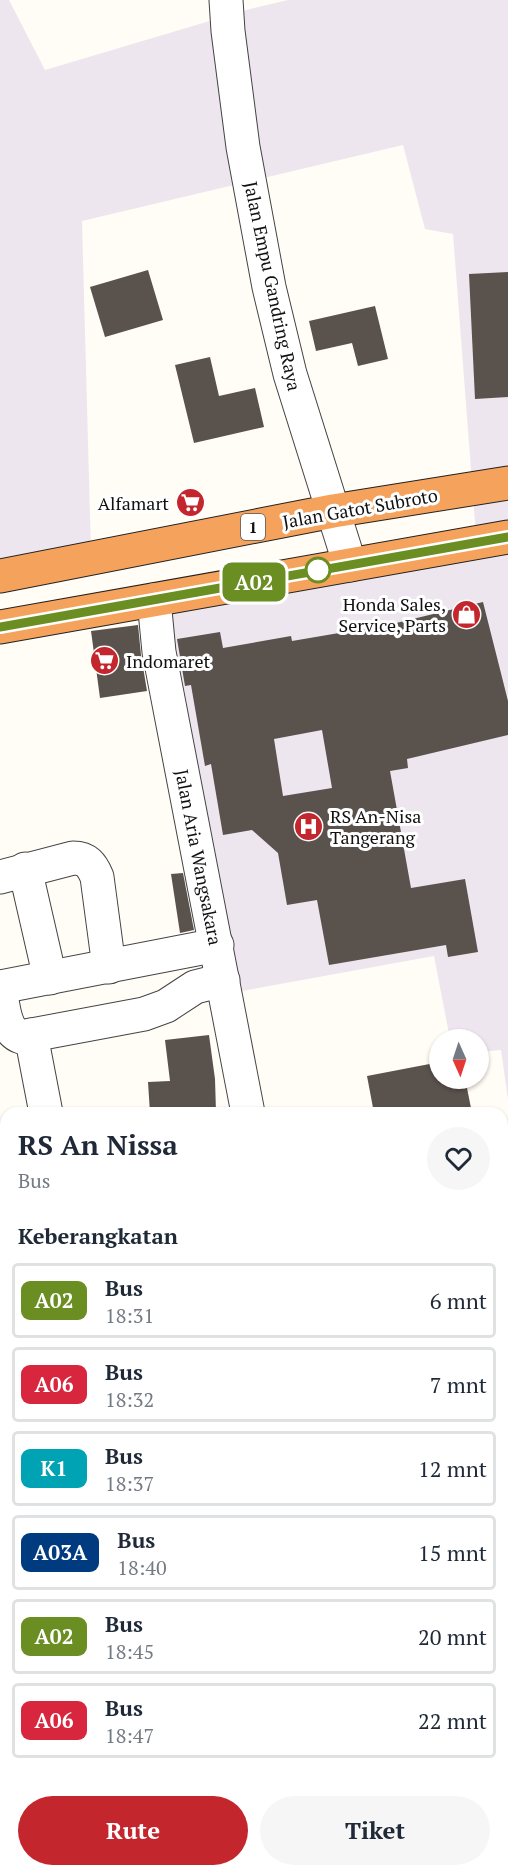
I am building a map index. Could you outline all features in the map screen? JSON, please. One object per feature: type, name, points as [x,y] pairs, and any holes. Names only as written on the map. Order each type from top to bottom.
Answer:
[{"type":"highway","name":"Jalan Gatot Subroto","points":[[0,576],[333,511],[508,483]]},
{"type":"highway","points":[[0,627],[508,537]]},
{"type":"street","name":"Jalan Empu Gandring Raya","points":[[226,0],[243,147],[270,287],[290,374],[350,565]]},
{"type":"street","name":"Jalan Aria Wangsakara","points":[[154,600],[159,652],[247,1107]]},
{"type":"street","points":[[50,978],[12,873],[73,858],[81,858],[90,864],[97,877],[109,967]]},
{"type":"street","points":[[217,945],[0,987],[9,1027],[14,1034],[21,1036],[144,1014],[166,1006],[195,987],[223,980]]},
{"type":"street","points":[[31,1035],[45,1107]]},
{"type":"shaded area","points":[[0,0],[9,0],[45,70],[250,9],[288,0],[508,0],[508,1100],[501,1050],[489,1051],[489,1029],[448,1029],[434,956],[231,993],[160,608],[477,548],[453,234],[425,229],[403,145],[82,221],[91,551],[0,572]]},
{"type":"building","points":[[148,270],[163,320],[105,337],[90,287]]},
{"type":"building","points":[[508,272],[508,397],[475,399],[469,274]]},
{"type":"building","points":[[375,306],[388,359],[358,366],[352,343],[316,351],[309,321]]},
{"type":"building","points":[[210,357],[219,396],[255,388],[264,427],[194,443],[175,365]]},
{"type":"building","name":"RS An-Nisa Tangerang","points":[[483,602],[508,701],[508,735],[407,759],[408,768],[390,771],[411,888],[465,879],[478,952],[448,957],[446,945],[329,965],[317,900],[287,905],[278,853],[252,830],[223,835],[211,764],[205,766],[191,685],[185,686],[177,639],[220,632],[223,648],[291,636],[292,641],[392,624]],"holes":[[[322,730],[332,788],[283,796],[274,739]]]},
{"type":"building","points":[[138,625],[147,691],[100,698],[91,631]]},
{"type":"building","points":[[183,873],[194,930],[180,933],[171,874]]},
{"type":"building","points":[[209,1035],[215,1079],[216,1107],[150,1107],[148,1082],[170,1081],[165,1040]]},
{"type":"building","points":[[429,1064],[429,1089],[467,1089],[471,1107],[373,1107],[367,1076]]},
{"type":"bus line","name":"A02","points":[[0,627],[508,537]]},
{"type":"place","name":"Alfamart","points":[[190,503]]},
{"type":"place","name":"Honda Sales, Service, Parts","points":[[467,614]]},
{"type":"place","name":"Indomaret","points":[[105,661]]},
{"type":"place","name":"RS An-Nisa Tangerang","points":[[309,826]]}]
